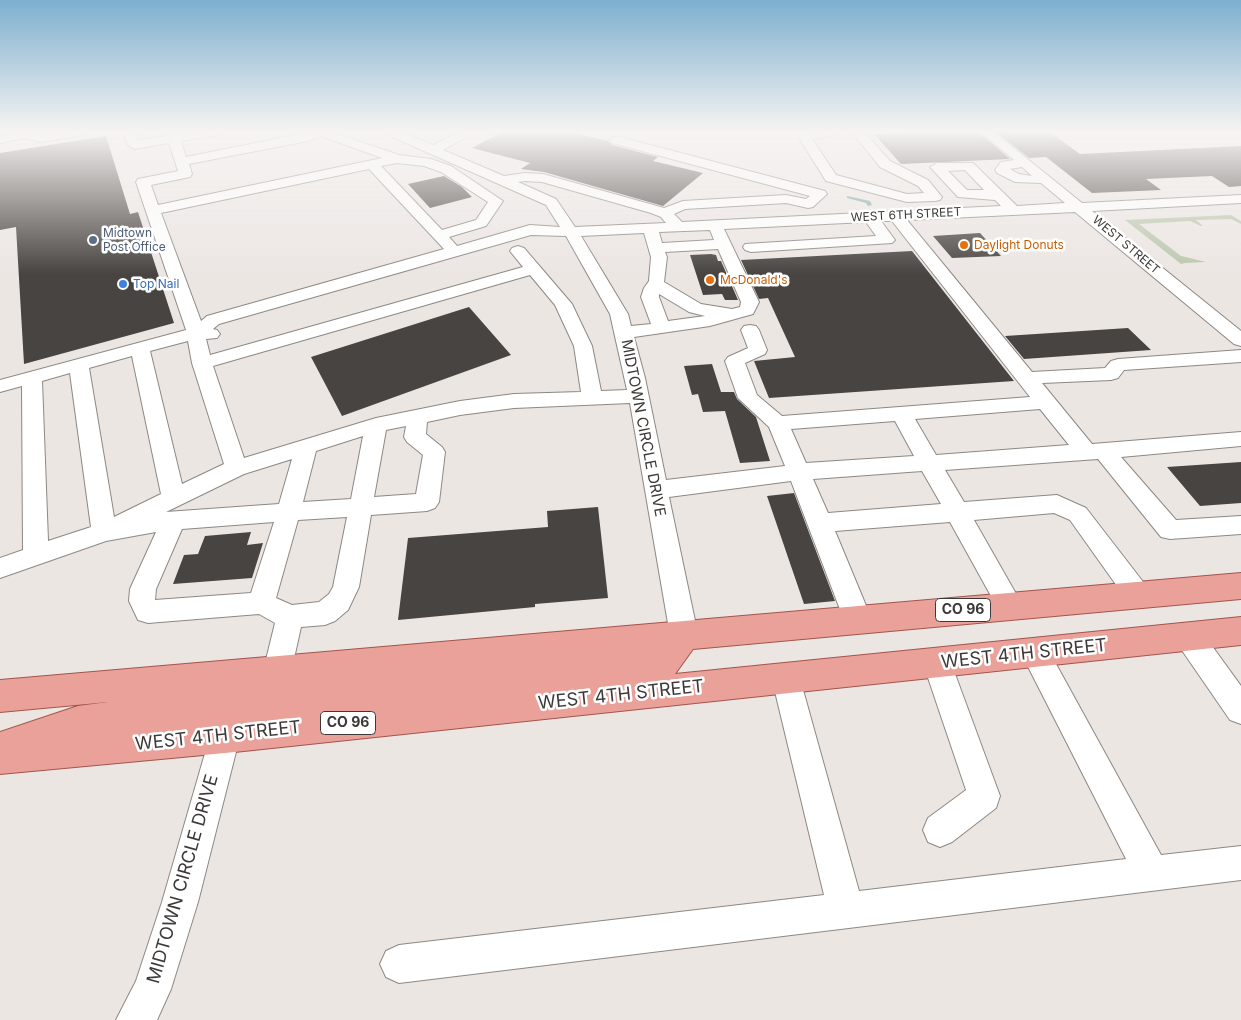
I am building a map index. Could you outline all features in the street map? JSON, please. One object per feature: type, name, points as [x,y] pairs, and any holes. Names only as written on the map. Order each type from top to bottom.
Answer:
[{"type":"main road","name":"CO 96","points":[[0,696],[1241,586]]},
{"type":"main road","name":"WEST 4TH STREET","points":[[0,756],[225,736],[1241,631]]},
{"type":"main road","points":[[0,748],[78,723],[150,713],[661,664],[684,635]]},
{"type":"street","points":[[156,180],[143,182],[196,333],[202,363],[236,468]]},
{"type":"street","points":[[153,210],[302,180]]},
{"type":"street","points":[[387,180],[454,252]]},
{"type":"street","points":[[438,236],[481,223],[496,201],[461,180]]},
{"type":"street","name":"MIDTOWN CIRCLE DRIVE","points":[[504,180],[551,202],[571,232],[619,314],[638,396],[684,635]]},
{"type":"street","points":[[548,180],[666,214],[678,227]]},
{"type":"street","points":[[716,180],[808,204],[829,219]]},
{"type":"street","points":[[765,180],[820,194],[808,204]]},
{"type":"street","points":[[837,180],[907,198],[935,197],[923,183],[915,180]]},
{"type":"street","name":"WEST STREET","points":[[1047,180],[1241,340]]},
{"type":"street","points":[[683,205],[702,189]]},
{"type":"street","points":[[1000,197],[1013,210]]},
{"type":"street","points":[[666,214],[672,209],[683,205],[786,199]]},
{"type":"street","name":"WEST 6TH STREET","points":[[571,232],[1214,200],[1237,204]]},
{"type":"street","points":[[896,216],[1046,402],[1170,530],[1241,525]]},
{"type":"street","points":[[752,247],[887,240],[870,217]]},
{"type":"street","points":[[786,221],[800,244]]},
{"type":"street","points":[[624,333],[710,321],[747,310],[750,302],[715,225]]},
{"type":"street","points":[[650,228],[659,256],[659,287],[667,306],[671,310],[683,314],[721,313],[731,310],[737,304],[737,296],[720,254],[724,246]]},
{"type":"street","points":[[196,333],[213,320],[530,230],[571,232]]},
{"type":"street","points":[[499,256],[543,244],[571,232]]},
{"type":"street","points":[[657,248],[724,246]]},
{"type":"street","points":[[518,251],[563,304],[583,346],[592,398]]},
{"type":"street","points":[[202,363],[534,269]]},
{"type":"street","points":[[0,386],[196,333],[218,334],[443,272]]},
{"type":"street","points":[[659,287],[650,297],[662,328]]},
{"type":"street","points":[[750,330],[758,350],[735,361],[748,398],[778,423],[820,522],[858,620]]},
{"type":"street","points":[[140,348],[174,509],[143,589],[142,601],[148,612],[261,603],[290,617],[325,613],[339,602],[346,587],[376,425]]},
{"type":"street","points":[[1027,378],[1111,374],[1118,365],[1241,356]]},
{"type":"street","points":[[80,364],[104,532]]},
{"type":"street","points":[[32,377],[36,556]]},
{"type":"street","points":[[0,568],[174,509],[236,468],[376,425],[460,408],[514,401],[638,396]]},
{"type":"street","points":[[778,423],[1046,402]]},
{"type":"street","points":[[901,413],[1010,606]]},
{"type":"street","points":[[174,509],[289,512],[427,502],[434,452],[415,437],[416,417]]},
{"type":"street","points":[[655,490],[798,472],[1095,452],[1241,439]]},
{"type":"street","points":[[261,603],[289,512],[306,446]]},
{"type":"street","points":[[820,522],[1057,504],[1078,514],[1138,595]]},
{"type":"street","points":[[277,672],[290,617]]},
{"type":"street","points":[[1189,637],[1241,710]]},
{"type":"street","points":[[1035,652],[1152,874]]},
{"type":"street","points":[[937,663],[984,796],[940,830]]},
{"type":"street","points":[[786,679],[846,911]]},
{"type":"street","name":"MIDTOWN CIRCLE DRIVE","points":[[136,1020],[152,989],[180,902],[225,736]]},
{"type":"street","points":[[399,964],[1241,863]]},
{"type":"green space","points":[[1231,215],[1241,221],[1241,224],[1231,219],[1196,220],[1203,226],[1190,221],[1139,224],[1181,256],[1206,262],[1181,264],[1125,220]]},
{"type":"building","points":[[0,180],[119,180],[130,214],[138,212],[174,323],[24,364],[16,227],[0,230]]},
{"type":"building","points":[[428,180],[450,180],[462,187],[472,197],[430,208],[408,184]]},
{"type":"building","points":[[571,180],[695,180],[663,206]]},
{"type":"building","points":[[1075,180],[1147,180],[1161,190],[1092,193]]},
{"type":"building","points":[[1218,180],[1241,180],[1241,186],[1229,187]]},
{"type":"building","points":[[980,233],[1001,256],[952,258],[933,236]]},
{"type":"building","points":[[912,251],[1014,381],[769,398],[754,361],[795,357],[768,298],[759,299],[741,260]]},
{"type":"building","points":[[690,255],[716,255],[718,261],[721,261],[738,300],[725,300],[722,294],[703,295]]},
{"type":"building","points":[[469,307],[511,355],[342,416],[311,357]]},
{"type":"building","points":[[1128,328],[1151,350],[1024,359],[1005,336]]},
{"type":"building","points":[[712,364],[721,392],[734,392],[737,399],[756,417],[770,461],[740,463],[725,411],[703,412],[698,394],[692,395],[684,366]]},
{"type":"building","points":[[1241,462],[1241,503],[1200,506],[1167,467]]},
{"type":"building","points":[[794,493],[835,601],[804,604],[767,496]]},
{"type":"building","points":[[598,507],[608,598],[535,604],[535,607],[398,620],[408,538],[548,527],[547,511]]},
{"type":"building","points":[[251,532],[247,545],[263,543],[252,578],[173,584],[184,555],[198,554],[205,536]]},
{"type":"waterway","points":[[849,197],[868,202],[870,205]]},
{"type":"place","name":"Midtown Post Office","points":[[93,240]]},
{"type":"place","name":"Daylight Donuts","points":[[964,245]]},
{"type":"place","name":"McDonald's","points":[[710,280]]},
{"type":"place","name":"Top Nail","points":[[123,284]]}]
